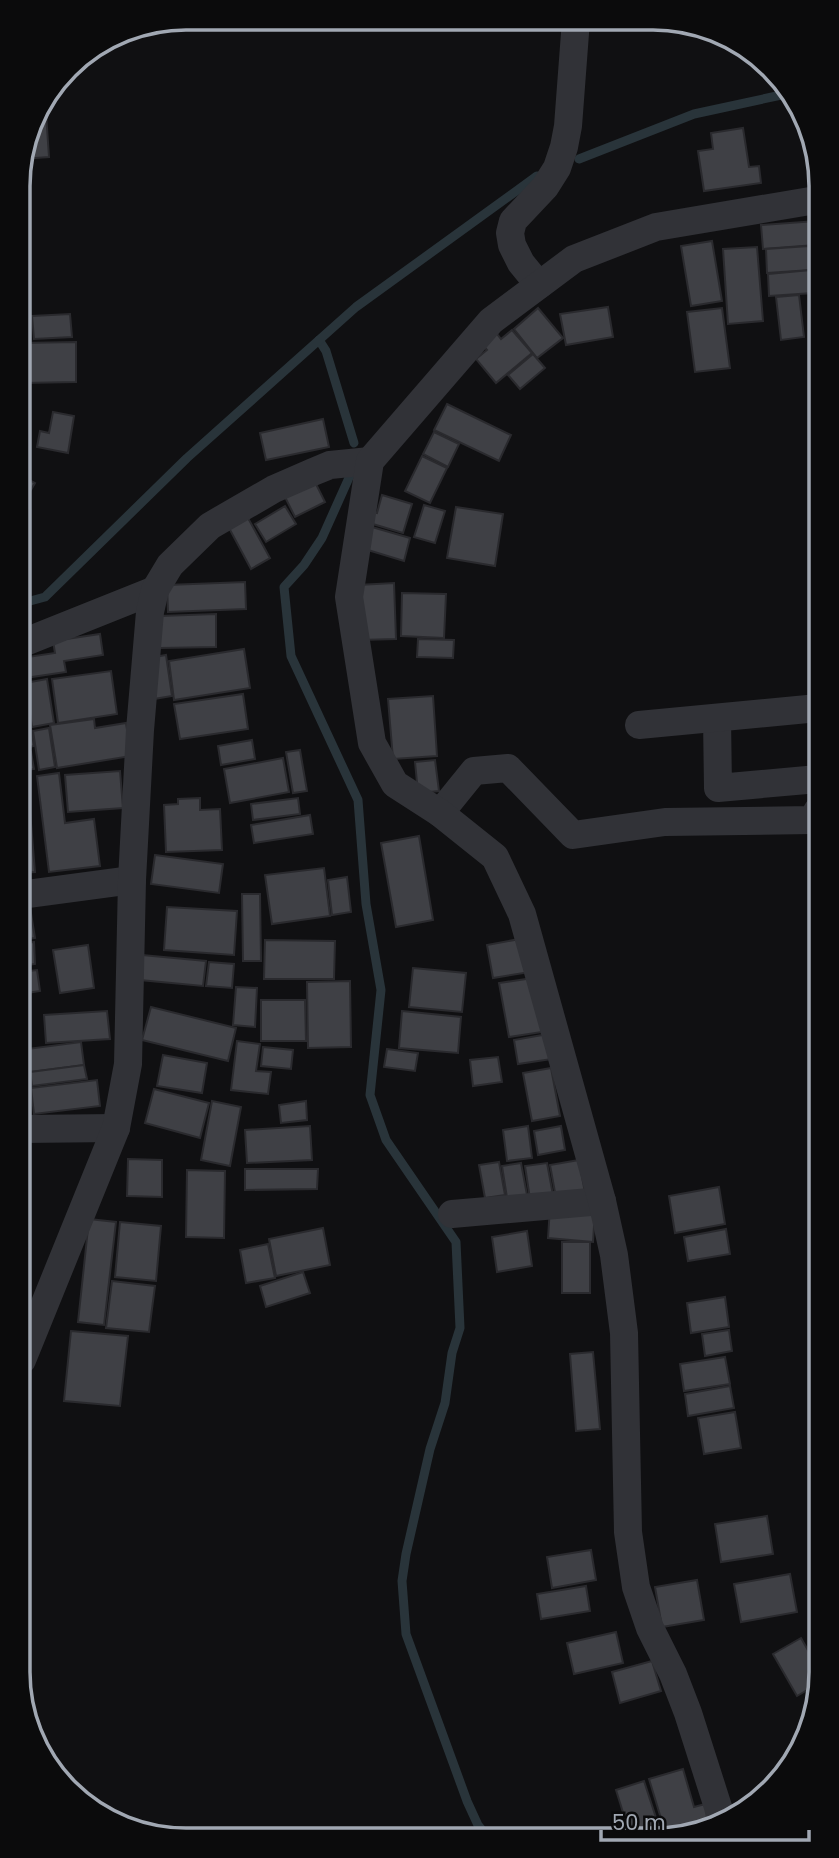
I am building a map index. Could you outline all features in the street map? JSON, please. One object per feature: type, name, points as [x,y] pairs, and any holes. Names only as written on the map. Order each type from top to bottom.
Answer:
[{"type":"street","points":[[539,285],[521,263],[512,245],[510,233],[513,221],[545,187],[557,168],[564,147],[575,30]]},
{"type":"street","points":[[723,1811],[673,1674],[650,1628],[636,1587],[628,1532],[624,1332],[614,1255],[602,1201],[522,914],[495,857],[440,813],[395,784],[372,743],[348,597],[370,461],[491,321],[574,259],[656,228],[809,201]]},
{"type":"street","points":[[30,1340],[117,1128],[128,1064],[132,880],[140,730],[150,612],[155,590],[170,565],[210,526],[274,489],[313,471],[330,465],[370,461]]},
{"type":"street","points":[[30,640],[155,590]]},
{"type":"street","points":[[639,725],[809,710]]},
{"type":"street","points":[[717,718],[718,788],[809,780]]},
{"type":"street","points":[[440,813],[474,771],[508,768],[573,835],[665,822],[809,820]]},
{"type":"street","points":[[30,894],[132,880]]},
{"type":"street","points":[[30,1129],[117,1128]]},
{"type":"street","points":[[452,1214],[602,1201]]},
{"type":"building","points":[[46,117],[49,157],[33,158]]},
{"type":"building","points":[[743,128],[749,167],[759,166],[761,183],[704,191],[698,151],[713,149],[711,133]]},
{"type":"building","points":[[809,222],[809,246],[763,249],[761,225]]},
{"type":"building","points":[[712,241],[722,301],[691,306],[681,246]]},
{"type":"building","points":[[809,246],[809,270],[767,273],[766,249]]},
{"type":"building","points":[[757,247],[763,321],[728,324],[723,249]]},
{"type":"building","points":[[809,270],[809,293],[769,296],[768,274]]},
{"type":"building","points":[[799,295],[804,337],[781,340],[776,297]]},
{"type":"building","points":[[608,307],[613,337],[566,345],[560,314]]},
{"type":"building","points":[[538,308],[563,338],[537,358],[514,329]]},
{"type":"building","points":[[722,308],[730,368],[695,372],[687,312]]},
{"type":"building","points":[[70,314],[72,337],[34,339],[32,316]]},
{"type":"building","points":[[494,330],[501,339],[512,330],[532,353],[496,383],[476,359],[487,350],[480,342]]},
{"type":"building","points":[[76,342],[76,382],[30,383],[30,343]]},
{"type":"building","points":[[533,354],[545,368],[520,389],[508,375]]},
{"type":"building","points":[[447,404],[511,435],[499,461],[434,430]]},
{"type":"building","points":[[53,412],[74,416],[68,453],[37,447],[40,431],[49,433]]},
{"type":"building","points":[[323,419],[329,447],[266,460],[260,433]]},
{"type":"building","points":[[434,432],[459,444],[448,467],[423,454]]},
{"type":"building","points":[[422,456],[447,468],[430,503],[405,491]]},
{"type":"building","points":[[312,476],[325,502],[295,517],[282,491]]},
{"type":"building","points":[[382,495],[412,504],[403,533],[366,522],[369,511],[377,513]]},
{"type":"building","points":[[424,505],[445,511],[435,543],[414,537]]},
{"type":"building","points":[[285,506],[296,524],[266,542],[255,524]]},
{"type":"building","points":[[456,507],[503,514],[495,566],[447,558]]},
{"type":"building","points":[[248,518],[270,558],[251,569],[229,528]]},
{"type":"building","points":[[365,525],[410,538],[404,561],[358,547]]},
{"type":"building","points":[[245,582],[246,609],[168,612],[167,585]]},
{"type":"building","points":[[394,583],[396,639],[360,640],[358,585]]},
{"type":"building","points":[[402,593],[446,594],[444,638],[401,636]]},
{"type":"building","points":[[216,614],[216,647],[160,648],[160,616]]},
{"type":"building","points":[[100,634],[103,655],[64,661],[66,672],[30,677],[30,657],[55,653],[53,641]]},
{"type":"building","points":[[418,639],[454,640],[453,658],[417,657]]},
{"type":"building","points":[[244,649],[250,688],[174,700],[169,661]]},
{"type":"building","points":[[166,655],[172,696],[154,699],[148,658]]},
{"type":"building","points":[[111,671],[117,714],[58,723],[52,679]]},
{"type":"building","points":[[47,679],[54,723],[32,727],[30,682]]},
{"type":"building","points":[[243,694],[248,729],[180,739],[174,704]]},
{"type":"building","points":[[433,696],[437,756],[393,759],[388,699]]},
{"type":"building","points":[[94,719],[95,728],[126,723],[131,756],[57,768],[50,725]]},
{"type":"building","points":[[30,723],[34,746],[30,747]]},
{"type":"building","points":[[49,728],[55,767],[39,770],[33,731]]},
{"type":"building","points":[[252,740],[255,759],[221,765],[218,746]]},
{"type":"building","points":[[300,750],[307,791],[293,793],[286,752]]},
{"type":"building","points":[[30,752],[34,769],[30,770]]},
{"type":"building","points":[[283,758],[289,792],[230,803],[224,769]]},
{"type":"building","points":[[435,760],[439,791],[418,793],[415,762]]},
{"type":"building","points":[[120,771],[123,808],[68,812],[65,775]]},
{"type":"building","points":[[59,773],[65,823],[94,819],[100,866],[49,872],[37,776]]},
{"type":"building","points":[[200,798],[200,810],[220,809],[222,850],[166,852],[164,805],[178,804],[178,799]]},
{"type":"building","points":[[298,798],[300,814],[253,820],[251,804]]},
{"type":"building","points":[[30,811],[35,872],[30,872]]},
{"type":"building","points":[[310,815],[313,834],[254,843],[251,825]]},
{"type":"building","points":[[419,836],[433,920],[396,927],[381,843]]},
{"type":"building","points":[[155,855],[223,864],[219,893],[151,884]]},
{"type":"building","points":[[324,868],[330,916],[272,924],[265,875]]},
{"type":"building","points":[[347,877],[351,912],[332,915],[328,880]]},
{"type":"building","points":[[242,894],[260,894],[261,961],[243,961]]},
{"type":"building","points":[[30,907],[35,938],[30,939]]},
{"type":"building","points":[[167,907],[237,911],[234,955],[164,950]]},
{"type":"building","points":[[525,938],[530,972],[493,978],[487,945]]},
{"type":"building","points":[[265,940],[335,941],[334,979],[264,979]]},
{"type":"building","points":[[30,942],[34,942],[35,964],[30,965]]},
{"type":"building","points":[[88,945],[94,988],[60,993],[53,950]]},
{"type":"building","points":[[142,955],[206,961],[203,986],[140,980]]},
{"type":"building","points":[[209,962],[234,964],[232,988],[206,986]]},
{"type":"building","points":[[413,968],[466,973],[462,1012],[409,1007]]},
{"type":"building","points":[[37,970],[40,991],[30,993],[30,971]]},
{"type":"building","points":[[533,978],[542,1032],[509,1037],[499,983]]},
{"type":"building","points":[[350,981],[351,1047],[308,1048],[307,982]]},
{"type":"building","points":[[236,987],[257,988],[255,1027],[233,1025]]},
{"type":"building","points":[[261,1000],[305,1000],[306,1041],[261,1041]]},
{"type":"building","points":[[151,1007],[236,1028],[228,1061],[142,1040]]},
{"type":"building","points":[[107,1011],[110,1039],[46,1043],[44,1015]]},
{"type":"building","points":[[402,1011],[461,1017],[458,1053],[399,1048]]},
{"type":"building","points":[[548,1034],[552,1059],[518,1064],[514,1040]]},
{"type":"building","points":[[237,1041],[260,1044],[256,1071],[271,1072],[268,1094],[231,1090]]},
{"type":"building","points":[[81,1042],[84,1065],[30,1072],[30,1049]]},
{"type":"building","points":[[263,1047],[293,1050],[291,1069],[261,1066]]},
{"type":"building","points":[[387,1049],[418,1053],[415,1071],[384,1067]]},
{"type":"building","points":[[163,1055],[207,1063],[202,1093],[157,1086]]},
{"type":"building","points":[[498,1057],[502,1082],[473,1086],[470,1060]]},
{"type":"building","points":[[84,1065],[87,1079],[32,1086],[30,1072]]},
{"type":"building","points":[[551,1068],[560,1116],[532,1121],[523,1073]]},
{"type":"building","points":[[97,1080],[100,1106],[34,1114],[31,1088]]},
{"type":"building","points":[[154,1089],[209,1103],[200,1138],[145,1123]]},
{"type":"building","points":[[212,1101],[241,1107],[230,1166],[201,1160]]},
{"type":"building","points":[[306,1101],[307,1120],[281,1123],[279,1105]]},
{"type":"building","points":[[310,1126],[312,1160],[247,1163],[245,1130]]},
{"type":"building","points":[[528,1126],[532,1158],[507,1161],[503,1130]]},
{"type":"building","points":[[561,1126],[565,1150],[538,1155],[534,1131]]},
{"type":"building","points":[[128,1159],[162,1160],[162,1197],[127,1196]]},
{"type":"building","points":[[579,1160],[585,1193],[556,1198],[550,1165]]},
{"type":"building","points":[[499,1162],[505,1195],[485,1198],[479,1165]]},
{"type":"building","points":[[521,1163],[527,1195],[507,1198],[502,1166]]},
{"type":"building","points":[[547,1163],[553,1195],[530,1199],[525,1166]]},
{"type":"building","points":[[245,1169],[318,1169],[317,1189],[245,1190]]},
{"type":"building","points":[[187,1170],[225,1171],[224,1238],[186,1237]]},
{"type":"building","points":[[719,1187],[725,1224],[675,1233],[669,1196]]},
{"type":"building","points":[[550,1207],[595,1210],[593,1242],[548,1238]]},
{"type":"building","points":[[89,1219],[116,1222],[104,1325],[78,1322]]},
{"type":"building","points":[[120,1222],[161,1226],[156,1281],[115,1277]]},
{"type":"building","points":[[323,1228],[330,1265],[276,1276],[269,1239]]},
{"type":"building","points":[[726,1229],[730,1254],[688,1261],[684,1237]]},
{"type":"building","points":[[527,1231],[532,1266],[497,1272],[492,1237]]},
{"type":"building","points":[[562,1242],[590,1242],[590,1293],[562,1293]]},
{"type":"building","points":[[268,1244],[275,1278],[246,1283],[240,1250]]},
{"type":"building","points":[[303,1272],[310,1293],[266,1307],[260,1286]]},
{"type":"building","points":[[112,1281],[155,1286],[149,1332],[106,1328]]},
{"type":"building","points":[[725,1297],[729,1327],[691,1333],[687,1303]]},
{"type":"building","points":[[729,1330],[732,1351],[705,1356],[702,1334]]},
{"type":"building","points":[[71,1331],[128,1336],[120,1406],[64,1401]]},
{"type":"building","points":[[593,1352],[600,1429],[576,1431],[570,1354]]},
{"type":"building","points":[[725,1357],[730,1384],[684,1391],[680,1364]]},
{"type":"building","points":[[730,1386],[734,1408],[688,1416],[685,1394]]},
{"type":"building","points":[[735,1412],[741,1448],[704,1454],[698,1418]]},
{"type":"building","points":[[767,1516],[773,1554],[721,1562],[715,1524]]},
{"type":"building","points":[[591,1550],[596,1580],[552,1588],[547,1557]]},
{"type":"building","points":[[790,1574],[797,1612],[741,1622],[734,1584]]},
{"type":"building","points":[[697,1580],[704,1620],[662,1627],[655,1587]]},
{"type":"building","points":[[586,1586],[590,1611],[541,1619],[537,1594]]},
{"type":"building","points":[[616,1632],[623,1663],[574,1674],[567,1643]]},
{"type":"building","points":[[801,1638],[809,1652],[808,1689],[797,1696],[773,1654]]},
{"type":"building","points":[[652,1661],[661,1691],[620,1703],[612,1672]]},
{"type":"building","points":[[683,1769],[694,1807],[705,1804],[709,1817],[694,1823],[664,1827],[649,1779]]},
{"type":"building","points":[[644,1781],[659,1828],[628,1828],[616,1790]]},
{"type":"waterway","points":[[579,159],[694,114],[780,95]]},
{"type":"waterway","points":[[30,601],[45,597],[187,458],[356,307],[537,176]]},
{"type":"waterway","points":[[319,340],[326,351],[354,443]]},
{"type":"waterway","points":[[352,471],[322,538],[304,565],[284,587],[291,656],[358,800],[366,904],[381,990],[370,1095],[386,1140],[456,1242],[460,1328],[452,1353],[445,1403],[430,1449],[402,1581],[406,1634],[467,1801],[480,1828]]}]
